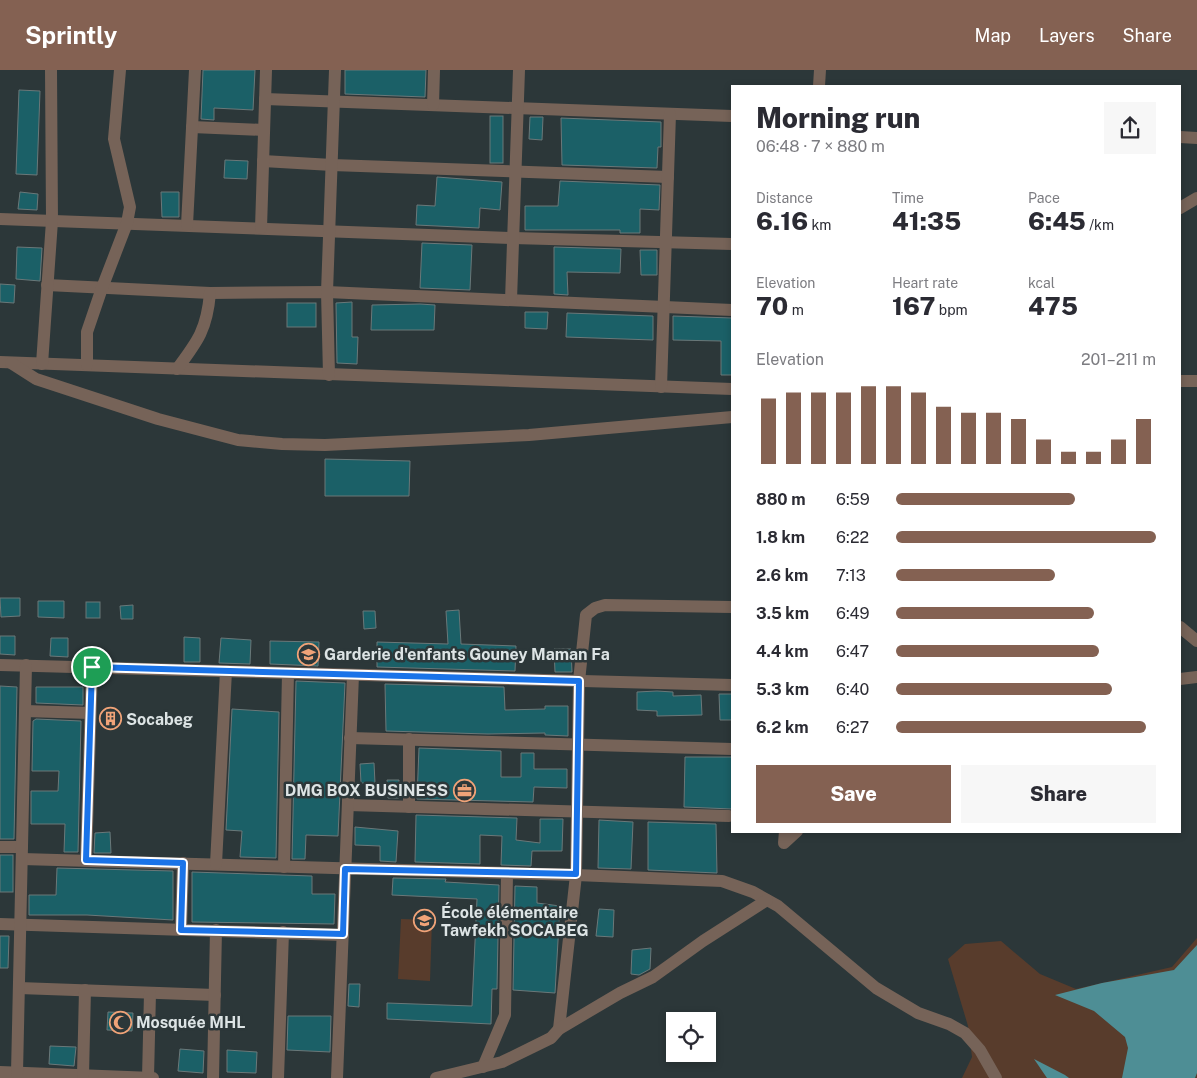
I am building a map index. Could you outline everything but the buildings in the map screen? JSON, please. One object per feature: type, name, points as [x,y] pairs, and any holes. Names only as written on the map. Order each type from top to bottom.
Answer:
[{"type":"street","points":[[42,364],[52,221],[52,70]]},
{"type":"street","points":[[87,366],[87,332],[127,223],[130,207],[114,139],[120,70]]},
{"type":"street","points":[[187,226],[195,70]]},
{"type":"street","points":[[261,228],[266,70]]},
{"type":"street","points":[[329,375],[327,292],[335,70]]},
{"type":"street","points":[[433,105],[434,70]]},
{"type":"street","points":[[512,300],[519,70]]},
{"type":"street","points":[[819,85],[820,70]]},
{"type":"street","points":[[265,99],[731,116]]},
{"type":"street","points":[[660,387],[670,114]]},
{"type":"street","points":[[192,127],[264,130]]},
{"type":"street","points":[[1181,137],[1197,138]]},
{"type":"street","points":[[263,161],[668,177]]},
{"type":"street","points":[[1185,205],[1197,198]]},
{"type":"street","points":[[0,219],[731,244]]},
{"type":"street","points":[[47,285],[210,293],[327,292],[731,310]]},
{"type":"street","points":[[177,369],[200,338],[208,313],[210,293]]},
{"type":"street","points":[[6,362],[731,389]]},
{"type":"street","points":[[6,362],[36,379],[158,419],[238,440],[282,444],[325,445],[529,435],[731,417]]},
{"type":"street","points":[[1181,381],[1197,382]]},
{"type":"street","points":[[559,1029],[576,874],[579,681],[586,615],[595,608],[605,604],[731,607]]},
{"type":"street","points":[[1181,628],[1197,641]]},
{"type":"street","points":[[0,665],[731,685]]},
{"type":"street","points":[[17,1073],[26,665]]},
{"type":"street","points":[[86,860],[92,667]]},
{"type":"street","points":[[216,864],[226,671]]},
{"type":"street","points":[[284,867],[288,673]]},
{"type":"street","points":[[337,1078],[353,674]]},
{"type":"street","points":[[1181,679],[1197,677]]},
{"type":"street","points":[[25,711],[90,713]]},
{"type":"street","points":[[350,738],[731,749]]},
{"type":"street","points":[[409,739],[409,807]]},
{"type":"street","points":[[348,805],[729,816]]},
{"type":"street","points":[[785,833],[784,843],[795,833]]},
{"type":"street","points":[[0,847],[22,853],[86,860],[345,869],[576,874],[722,881],[753,892],[778,906],[876,988],[918,1012],[949,1024],[965,1033],[980,1050],[996,1078]]},
{"type":"street","points":[[181,930],[183,863]]},
{"type":"street","points":[[483,1067],[505,1016],[507,873]]},
{"type":"street","points":[[436,1078],[467,1074],[502,1062],[551,1038],[559,1029],[620,993],[653,977],[703,941],[767,900]]},
{"type":"street","points":[[0,924],[343,934]]},
{"type":"street","points":[[213,1078],[216,930]]},
{"type":"street","points":[[278,1078],[283,932]]},
{"type":"street","points":[[19,988],[215,995]]},
{"type":"street","points":[[83,1075],[85,990]]},
{"type":"street","points":[[148,1078],[150,992]]},
{"type":"street","points":[[0,1072],[43,1076],[83,1075],[153,1078]]},
{"type":"shaded area","points":[[401,919],[432,920],[430,981],[398,979]]},
{"type":"shaded area","points":[[1197,938],[1197,1078],[962,1078],[972,1057],[968,1026],[948,959],[965,944],[1001,941],[1040,974],[1076,989],[1172,967]]},
{"type":"water","points":[[1197,945],[1197,1073],[1195,1078],[1122,1078],[1128,1048],[1125,1037],[1094,1011],[1055,995],[1102,983],[1174,970]]},
{"type":"water","points":[[1034,1059],[1065,1075],[1069,1078],[1047,1078]]},
{"type":"place","name":"Garderie d'enfants Gouney Maman Fa","points":[[308,654]]},
{"type":"place","name":"Socabeg","points":[[110,719]]},
{"type":"place","name":"DMG BOX BUSINESS","points":[[464,790]]},
{"type":"place","name":"École élémentaire Tawfekh SOCABEG","points":[[425,921]]},
{"type":"place","name":"Mosquée MHL","points":[[120,1022]]},
{"type":"route","points":[[92,667],[579,681],[576,874],[345,869],[343,934],[181,930],[183,863],[86,860],[92,667]]}]
